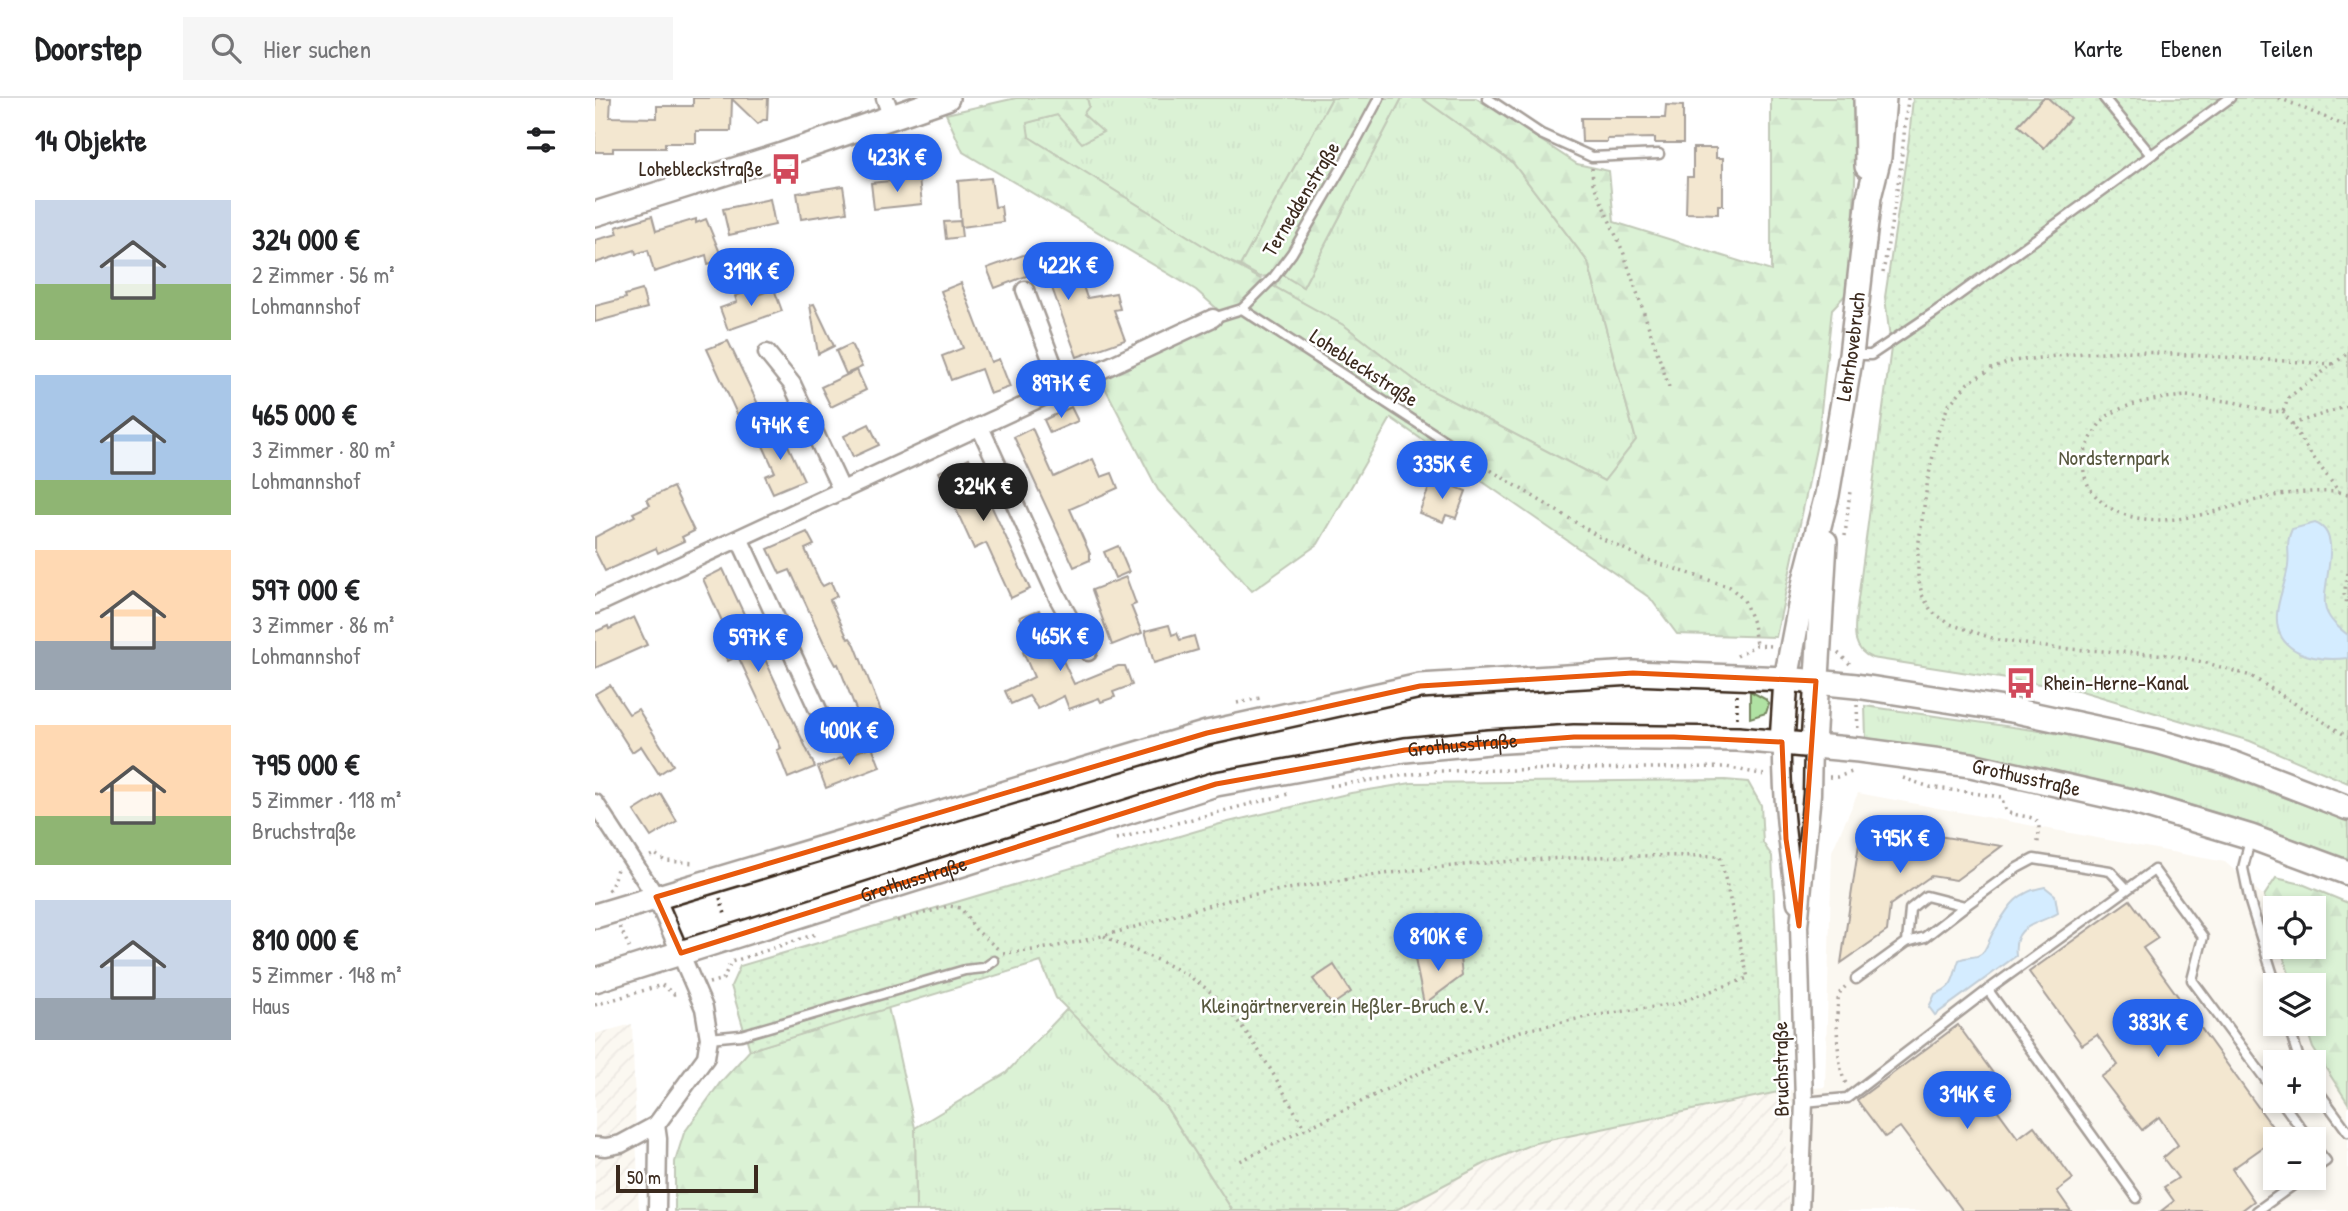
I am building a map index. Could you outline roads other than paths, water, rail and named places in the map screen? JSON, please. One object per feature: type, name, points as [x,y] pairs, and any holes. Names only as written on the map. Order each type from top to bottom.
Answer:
[{"type":"main road","points":[[595,214],[889,108],[947,98]]},
{"type":"main road","name":"Lehrhovebruch","points":[[1866,98],[1865,140],[1869,197]]},
{"type":"main road","name":"Lehrhovebruch","points":[[1782,742],[1786,679],[1805,580],[1827,495],[1851,355],[1869,197],[1879,157],[1884,98]]},
{"type":"main road","name":"Lehrhovebruch","points":[[1813,745],[1827,495]]},
{"type":"main road","points":[[606,919],[656,897],[1207,733],[1420,686],[1633,673],[1816,681],[2017,711],[2143,738],[2232,763],[2348,808]]},
{"type":"main road","name":"Grothusstraße","points":[[595,980],[1216,784],[1405,750],[1489,742],[1574,737],[1662,737],[1782,742],[1971,765],[2131,801],[2251,837],[2348,873]]},
{"type":"street","points":[[1025,290],[1062,388]]},
{"type":"street","points":[[595,605],[740,540],[1213,318]]},
{"type":"street","points":[[767,353],[792,384],[842,491]]},
{"type":"street","points":[[980,427],[1058,597],[1088,652]]},
{"type":"street","points":[[740,540],[825,725]]},
{"type":"street","name":"Bruchstraße","points":[[1782,742],[1781,776],[1786,839],[1799,926],[1804,1102],[1800,1211]]},
{"type":"street","name":"Bruchstraße","points":[[1799,926],[1812,794],[1813,745]]},
{"type":"street","points":[[595,803],[656,897],[704,1008],[709,1038],[706,1057],[656,1125],[621,1144],[595,1146]]},
{"type":"street","points":[[656,1125],[659,1139],[657,1211]]},
{"type":"lane","name":"Terneddenstraße","points":[[1242,309],[1274,277],[1292,253],[1379,98]]},
{"type":"lane","points":[[1487,98],[1541,134],[1592,157],[1659,154]]},
{"type":"lane","points":[[2104,98],[2151,155]]},
{"type":"lane","points":[[1851,355],[1871,355],[1935,312],[2230,98]]},
{"type":"lane","points":[[1213,318],[1242,309]]},
{"type":"lane","name":"Lohebleckstraße","points":[[1242,309],[1468,456]]},
{"type":"lane","points":[[2251,837],[2243,868],[2250,902],[2272,973]]},
{"type":"lane","points":[[1856,979],[1907,942],[1925,937],[2017,868],[2034,859],[2110,871],[2127,889]]},
{"type":"lane","points":[[1804,1102],[1847,1098],[1988,990],[2154,870],[2203,937],[2192,979],[2263,1077]]},
{"type":"lane","points":[[1907,942],[1910,909],[1926,896],[1965,906]]},
{"type":"lane","points":[[709,1038],[741,1034],[964,970],[984,968],[994,961]]},
{"type":"lane","points":[[1988,990],[2137,1198]]},
{"type":"lane","points":[[2326,1102],[2348,1132]]},
{"type":"lane","points":[[2257,1211],[2286,1190]]},
{"type":"water","points":[[2315,523],[2324,529],[2329,538],[2326,610],[2332,621],[2348,635],[2348,658],[2323,658],[2299,652],[2282,638],[2278,628],[2277,614],[2288,566],[2290,534],[2292,529]]},
{"type":"water","points":[[2045,887],[2055,895],[2058,913],[2022,931],[2016,945],[2016,956],[1935,1015],[1929,1007],[1935,994],[1950,985],[1959,960],[1981,954],[2013,902],[2026,893]]},
{"type":"place","name":"Lohebleckstraße","points":[[786,169]]},
{"type":"place","name":"Rhein-Herne-Kanal","points":[[2021,683]]},
{"type":"park label","name":"Nordsternpark","points":[[2114,458]]},
{"type":"park label","name":"Kleingärtnerverein Heßler-Bruch e.V.","points":[[1345,1006]]}]
